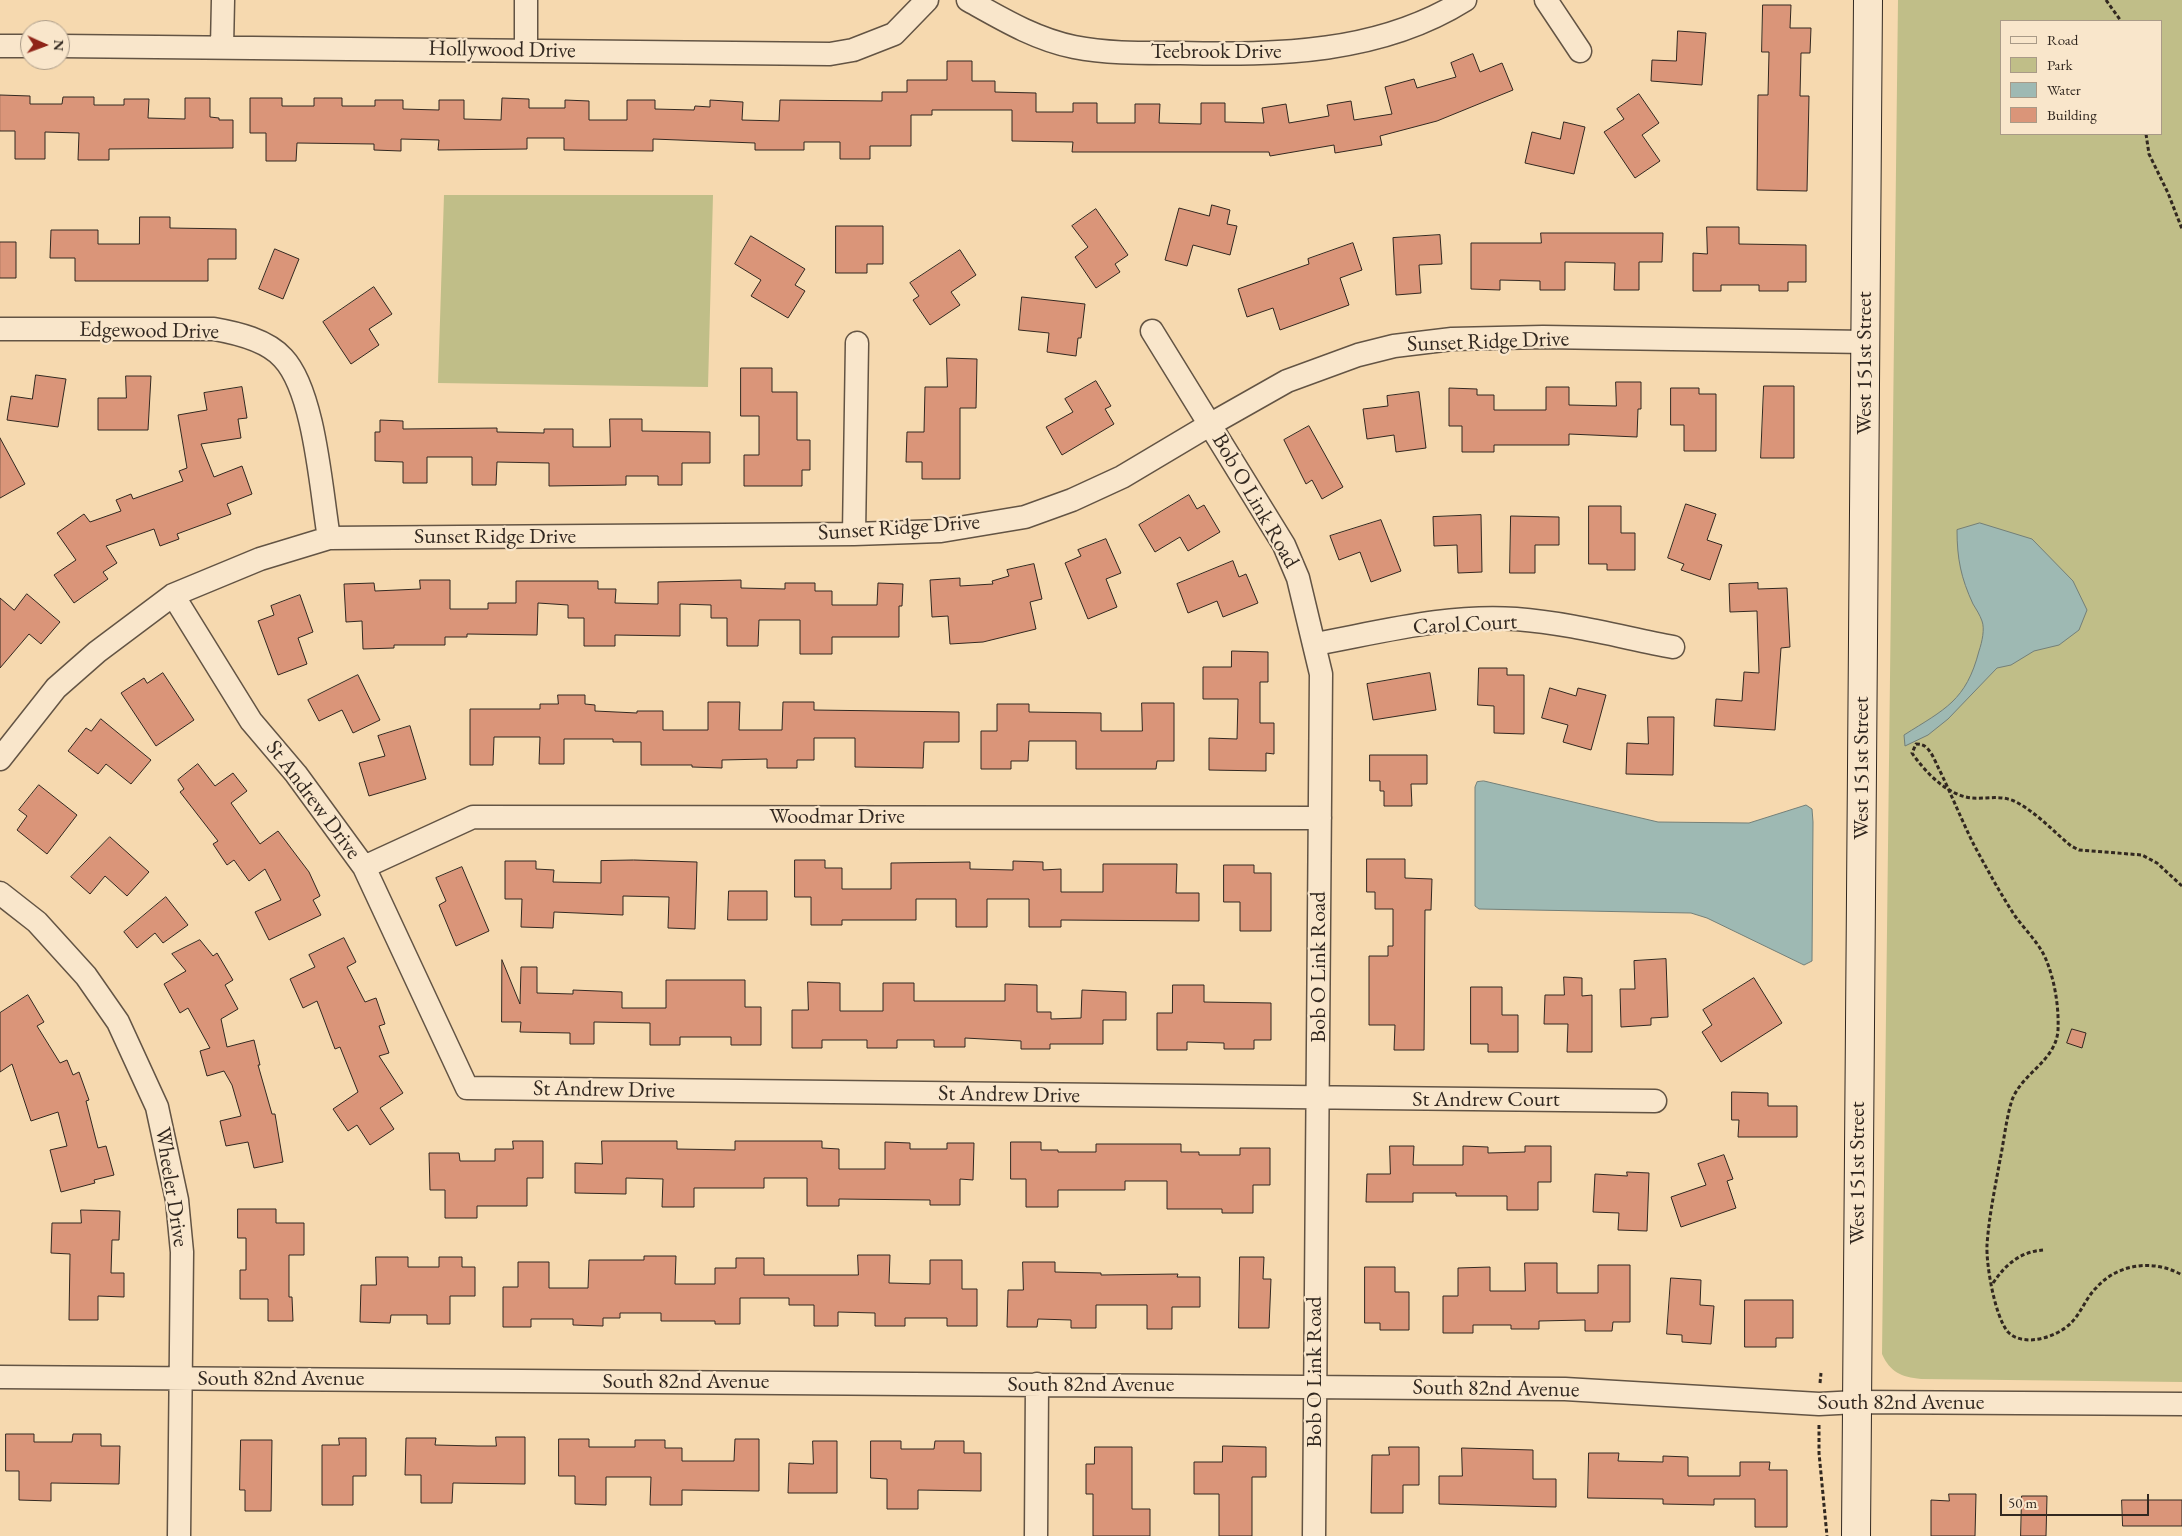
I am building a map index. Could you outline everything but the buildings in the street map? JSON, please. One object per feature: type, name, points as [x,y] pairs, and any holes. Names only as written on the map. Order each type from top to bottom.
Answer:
[{"type":"street","points":[[222,47],[223,0]]},
{"type":"street","points":[[526,0],[526,50]]},
{"type":"street","name":"Hollywood Drive","points":[[70,46],[830,54],[853,50],[894,34],[926,0]]},
{"type":"street","name":"Teebrook Drive","points":[[968,0],[1024,31],[1075,47],[1130,52],[1225,54],[1280,53],[1354,44],[1406,28],[1465,0]]},
{"type":"street","points":[[1546,0],[1580,51]]},
{"type":"street","name":"West 151st Street","points":[[1856,1536],[1868,0]]},
{"type":"street","points":[[0,46],[20,46]]},
{"type":"street","name":"Edgewood Drive","points":[[0,329],[214,329],[239,334],[276,351],[285,359],[304,396],[329,538]]},
{"type":"street","name":"Bob O Link Road","points":[[1152,331],[1284,545],[1298,578],[1316,644],[1321,683],[1314,1536]]},
{"type":"street","name":"Sunset Ridge Drive","points":[[0,760],[56,688],[97,652],[173,595],[260,559],[329,538],[854,534],[941,530],[1025,517],[1072,500],[1122,477],[1210,424],[1287,381],[1327,365],[1367,353],[1431,341],[1543,338],[1866,342]]},
{"type":"street","points":[[854,534],[857,344]]},
{"type":"street","name":"St Andrew Drive","points":[[173,595],[251,720],[296,774],[364,867],[467,1088],[1318,1099]]},
{"type":"street","name":"Carol Court","points":[[1316,644],[1428,624],[1483,619],[1552,624],[1673,647]]},
{"type":"street","name":"Woodmar Drive","points":[[364,867],[473,817],[1320,818]]},
{"type":"street","name":"Wheeler Drive","points":[[0,893],[37,922],[86,976],[118,1022],[157,1107],[178,1200],[182,1252],[179,1536]]},
{"type":"street","name":"St Andrew Court","points":[[1318,1099],[1654,1102]]},
{"type":"street","name":"South 82nd Avenue","points":[[0,1376],[1566,1388],[1819,1404],[1856,1402],[2182,1404]]},
{"type":"street","points":[[1036,1536],[1037,1384]]},
{"type":"path","points":[[2106,0],[2121,20]]},
{"type":"path","points":[[2146,135],[2149,154],[2168,192],[2182,229]]},
{"type":"path","points":[[2182,886],[2157,863],[2142,856],[2079,850],[2071,846],[2024,807],[2012,800],[2002,798],[1970,798],[1948,789],[1927,772],[1912,753],[1916,744],[1922,744],[1928,748],[1948,789],[1987,870],[2047,961],[2057,1004],[2058,1033],[2055,1046],[2029,1076],[2012,1100],[1987,1247],[1992,1283],[2003,1325],[2018,1339],[2027,1340],[2052,1334],[2071,1323],[2097,1286],[2121,1270],[2140,1265],[2154,1264],[2166,1267],[2182,1275]]},
{"type":"path","points":[[1992,1283],[2009,1263],[2019,1256],[2043,1250]]},
{"type":"path","points":[[1819,1432],[1827,1536]]},
{"type":"green space","points":[[1898,0],[2182,0],[2182,1382],[1921,1379],[1902,1375],[1885,1360],[1882,1354]]},
{"type":"green space","points":[[444,195],[713,195],[708,387],[438,383]]},
{"type":"water","points":[[1980,523],[2032,539],[2073,581],[2087,610],[2079,630],[2059,645],[2034,651],[2011,665],[1997,668],[1948,719],[1928,735],[1905,746],[1904,735],[1952,702],[1968,682],[1974,668],[1982,640],[1983,624],[1969,595],[1963,577],[1959,559],[1957,530]]},
{"type":"water","points":[[1484,781],[1658,822],[1749,823],[1806,805],[1812,809],[1813,822],[1812,961],[1804,965],[1707,918],[1691,913],[1479,909],[1475,906],[1475,787],[1477,782]]}]
